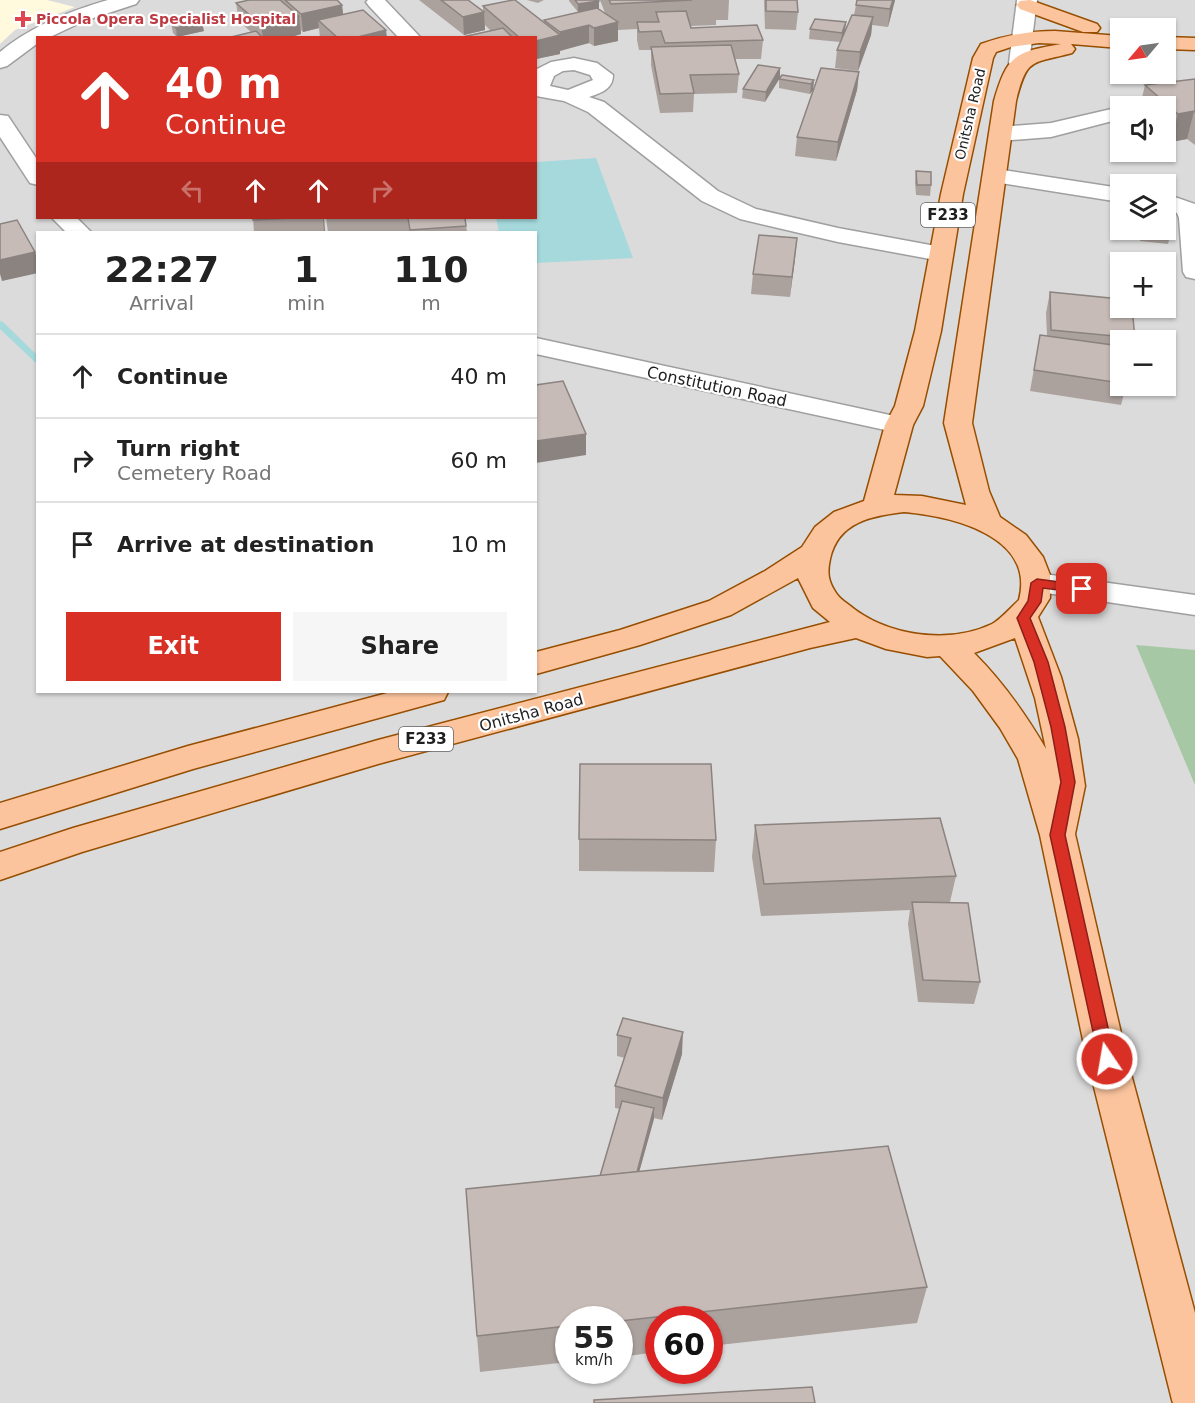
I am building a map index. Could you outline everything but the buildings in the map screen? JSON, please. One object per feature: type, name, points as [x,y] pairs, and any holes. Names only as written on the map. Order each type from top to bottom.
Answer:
[{"type":"main road","points":[[1027,3],[1063,20],[1110,37]]},
{"type":"main road","name":"Onitsha Road","points":[[876,506],[899,425],[909,406],[928,331],[952,194],[983,58],[988,48],[1023,37],[1063,36],[1110,39]]},
{"type":"main road","points":[[1018,63],[1043,53],[1110,41]]},
{"type":"main road","points":[[1176,43],[1195,44]]},
{"type":"main road","name":"Onitsha Road","points":[[987,522],[975,491],[958,423],[996,176],[1005,101],[1018,63]]},
{"type":"main road","points":[[904,503],[933,505],[961,511],[987,522],[1017,543],[1031,563],[1037,583],[1034,602],[1023,618],[1004,633],[980,643],[950,647],[918,646],[896,642],[857,627],[834,611],[818,592],[811,573],[812,554],[824,532],[846,516],[876,506],[904,503]]},
{"type":"main road","points":[[537,663],[629,638],[720,608],[776,578],[812,554]]},
{"type":"main road","points":[[1023,618],[1041,662],[1058,727],[1068,782],[1058,835]]},
{"type":"main road","name":"Onitsha Road","points":[[0,867],[73,841],[378,753],[810,637],[857,627]]},
{"type":"main road","points":[[950,647],[985,683],[1013,721],[1035,759],[1058,835],[1107,1059],[1195,1400]]},
{"type":"main road","points":[[0,816],[188,758],[428,693]]},
{"type":"street","points":[[74,0],[102,8]]},
{"type":"street","points":[[37,36],[102,8],[129,0]]},
{"type":"street","points":[[376,2],[409,36]]},
{"type":"street","points":[[1018,63],[1027,3]]},
{"type":"street","points":[[0,62],[9,53],[36,37]]},
{"type":"street","points":[[537,89],[541,85],[544,73],[558,66],[583,66],[595,69],[603,75],[603,82],[599,86],[569,96]]},
{"type":"street","points":[[537,90],[569,96],[602,111],[710,196],[748,214],[826,233],[941,254]]},
{"type":"street","points":[[1000,134],[1051,130],[1110,115]]},
{"type":"street","points":[[0,121],[36,175]]},
{"type":"street","points":[[996,176],[1110,193]]},
{"type":"street","points":[[1176,204],[1186,208],[1191,218],[1195,272]]},
{"type":"street","points":[[65,219],[78,231]]},
{"type":"street","name":"Constitution Road","points":[[537,346],[899,425]]},
{"type":"street","points":[[1037,583],[1195,605]]},
{"type":"shaded area","points":[[0,0],[1195,0],[1195,1403],[0,1403]]},
{"type":"shaded area","name":"Piccola Opera Specialist Hospital","points":[[0,0],[47,0],[75,7],[15,30],[0,44]]},
{"type":"green space","points":[[1136,645],[1195,650],[1195,785]]},
{"type":"water","points":[[596,158],[633,258],[537,263],[537,231],[499,231],[496,219],[537,219],[537,162]]},
{"type":"waterway","points":[[0,324],[36,360]]},
{"type":"place","name":"Piccola Opera Specialist Hospital","points":[[23,19]]},
{"type":"route","points":[[1082,589],[1037,583],[1034,602],[1023,618],[1041,662],[1058,727],[1068,782],[1058,835],[1107,1059]]}]
